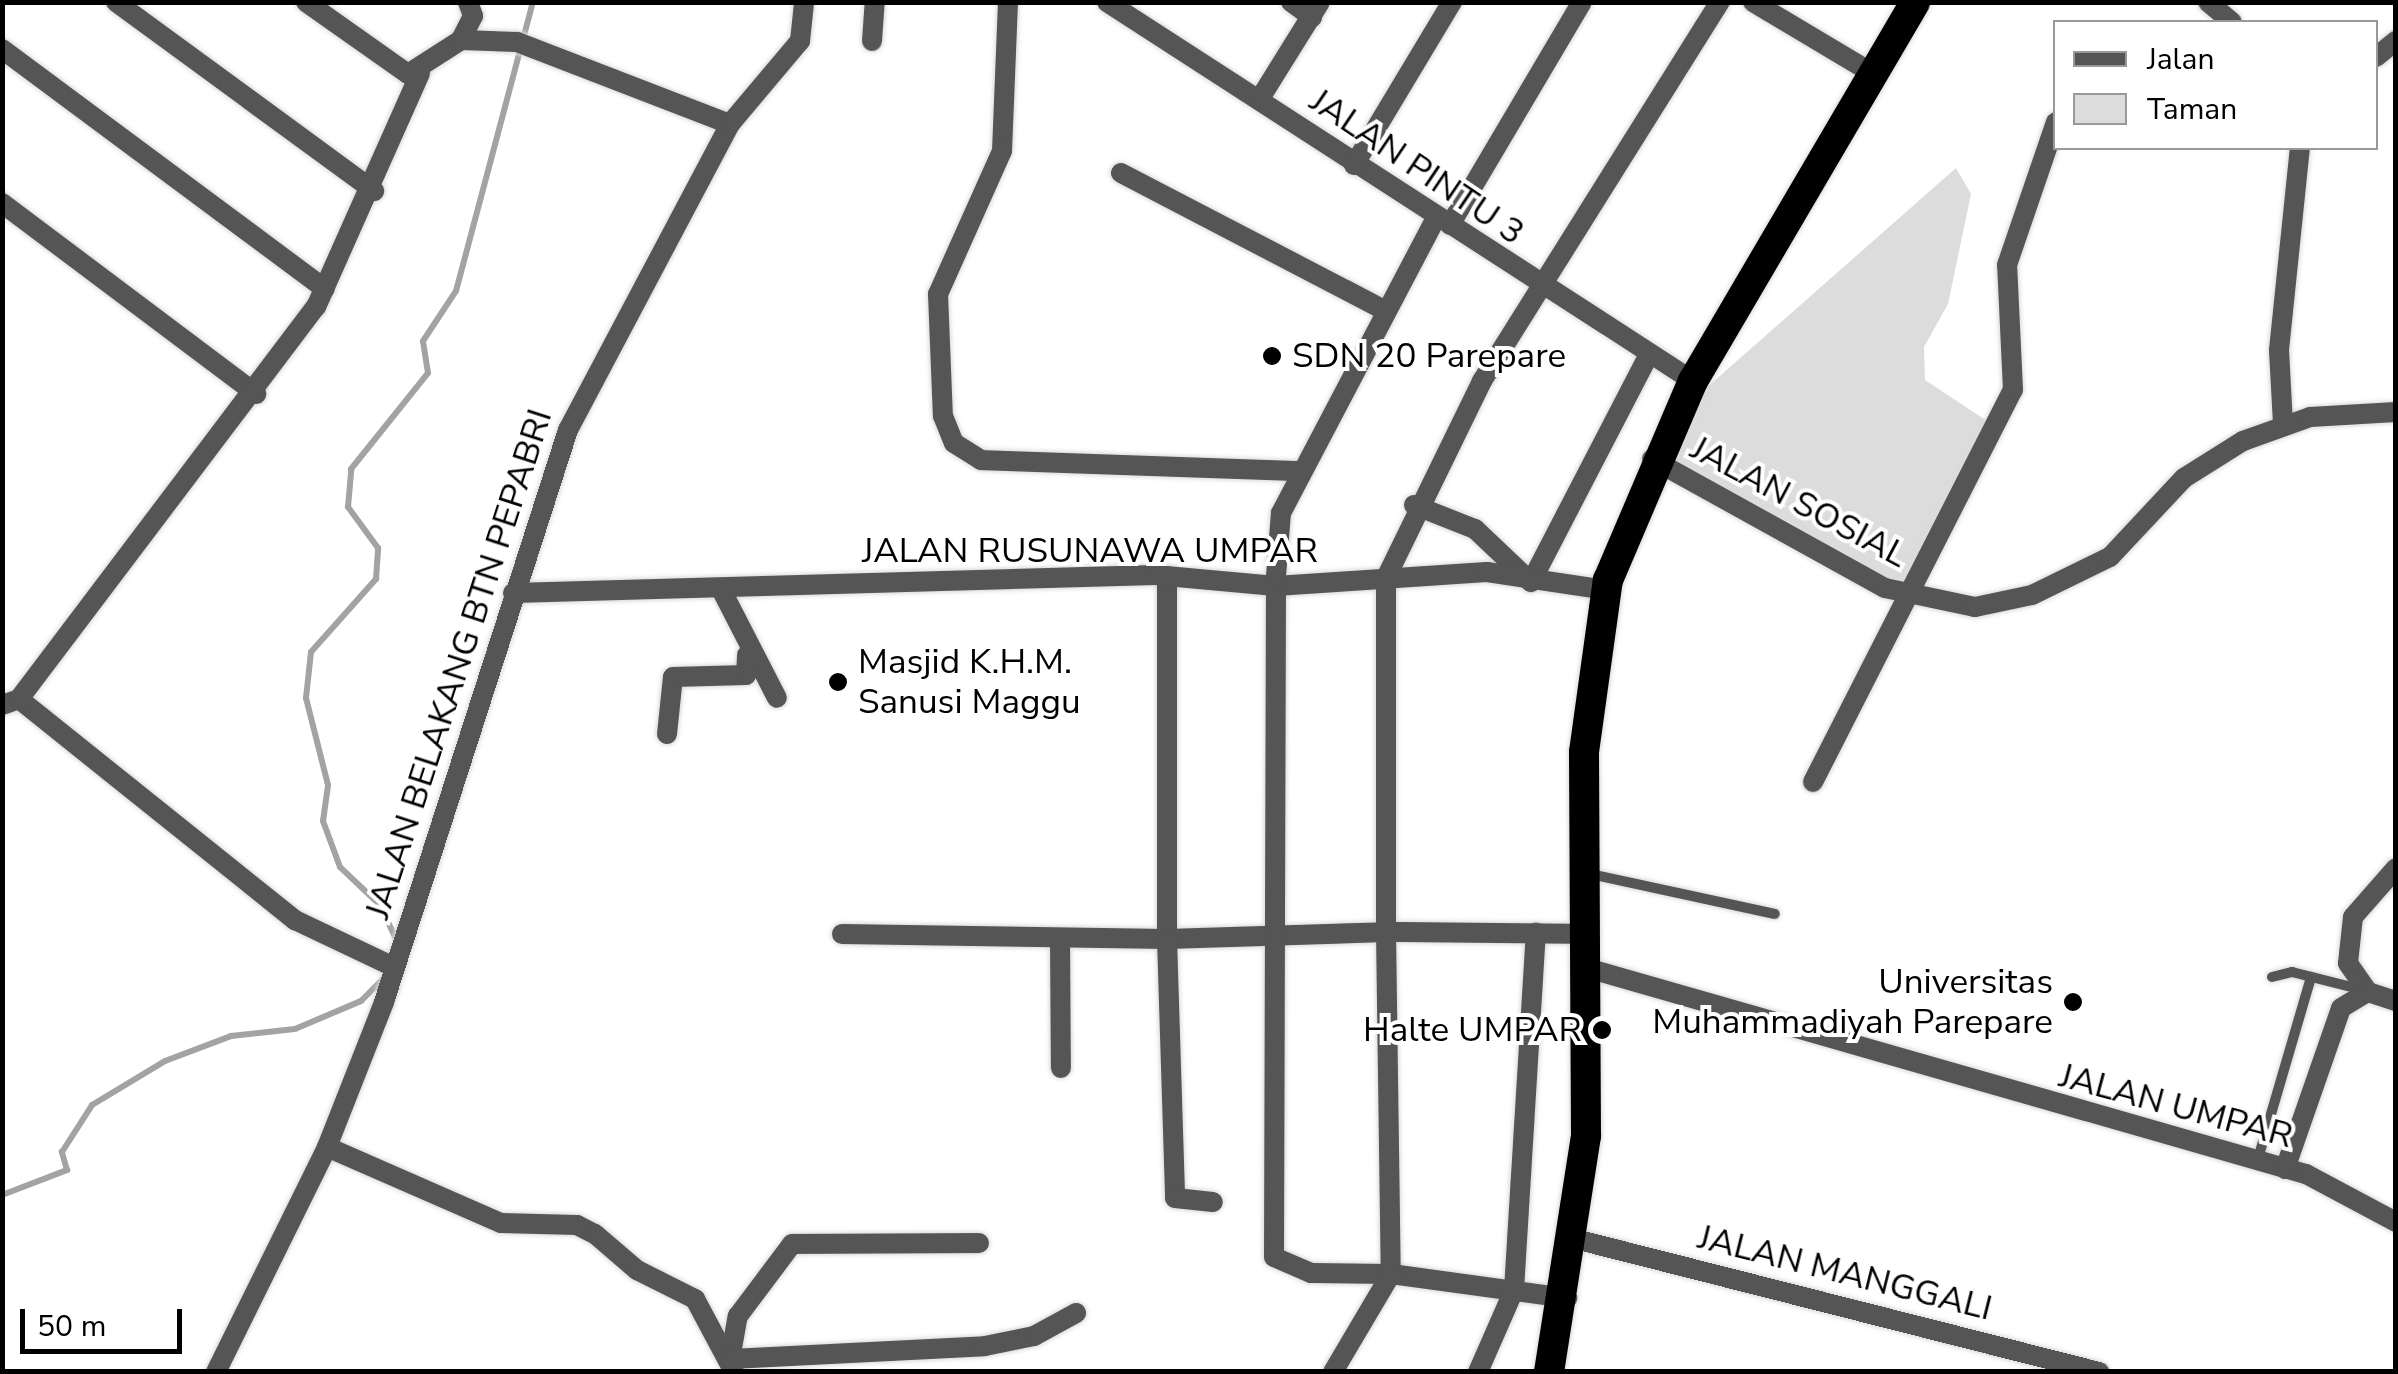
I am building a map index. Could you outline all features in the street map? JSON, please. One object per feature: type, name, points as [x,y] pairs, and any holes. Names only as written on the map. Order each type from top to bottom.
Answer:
[{"type":"highway","points":[[1549,1372],[1575,1239],[1591,1054],[1584,934],[1584,752],[1606,590],[1652,459],[1693,381],[1915,2]]},
{"type":"street","points":[[116,2],[374,191]]},
{"type":"street","points":[[306,2],[400,71],[420,74]]},
{"type":"street","name":"JALAN BELAKANG BTN PEPABRI","points":[[216,1372],[326,1147],[394,967],[513,593],[588,387],[730,124],[800,41],[804,2]]},
{"type":"street","points":[[872,41],[875,2]]},
{"type":"street","points":[[1008,2],[1002,151],[938,294],[944,416],[954,443],[981,460],[1300,470]]},
{"type":"street","name":"JALAN PINTU 3","points":[[1108,2],[1444,220],[1540,288],[1693,381]]},
{"type":"street","points":[[1259,100],[1316,10],[1290,2]]},
{"type":"street","points":[[1354,164],[1452,2]]},
{"type":"street","points":[[1566,1298],[1391,1274],[1300,1271],[1274,1257],[1271,936],[1280,516],[1300,470],[1386,311],[1582,2]]},
{"type":"street","points":[[1333,1372],[1391,1274],[1386,578],[1414,505],[1540,288],[1720,2]]},
{"type":"street","points":[[1753,2],[1874,74]]},
{"type":"street","points":[[2208,2],[2230,20]]},
{"type":"street","points":[[468,3],[473,16],[468,40]]},
{"type":"street","points":[[394,967],[295,920],[10,702],[256,394],[326,289],[374,191],[420,74],[468,40],[506,42],[730,124]]},
{"type":"street","points":[[2,48],[326,289]]},
{"type":"street","points":[[1813,782],[1848,701],[1913,598],[2012,390],[2007,265],[2053,131]]},
{"type":"street","points":[[2283,424],[2279,350],[2300,150]]},
{"type":"street","points":[[1121,173],[1386,311]]},
{"type":"street","points":[[2,202],[256,394]]},
{"type":"street","points":[[1414,505],[1474,529],[1530,582],[1648,356]]},
{"type":"street","name":"JALAN SOSIAL","points":[[1652,459],[1913,598],[1975,607],[2056,586],[2110,557],[2208,461],[2283,424],[2396,412]]},
{"type":"street","name":"JALAN RUSUNAWA UMPAR","points":[[513,593],[722,591],[1167,576],[1276,586],[1487,572],[1530,582],[1606,590]]},
{"type":"street","points":[[1167,576],[1167,939],[1175,1198],[1213,1202]]},
{"type":"street","points":[[722,591],[747,655],[777,698]]},
{"type":"street","points":[[667,734],[673,677],[746,675],[747,655]]},
{"type":"street","points":[[2396,868],[2353,917],[2348,963],[2368,992],[2396,1001]]},
{"type":"street","points":[[842,934],[1167,939],[1386,932],[1584,934]]},
{"type":"street","points":[[1478,1372],[1514,1290],[1536,934]]},
{"type":"street","points":[[1060,939],[1060,1068]]},
{"type":"street","name":"JALAN UMPAR","points":[[1586,968],[2285,1169],[2396,1222]]},
{"type":"street","points":[[2285,1169],[2341,1008],[2368,992]]},
{"type":"street","points":[[326,1147],[502,1223],[595,1234],[638,1270],[695,1299],[732,1362]]},
{"type":"street","name":"JALAN MANGGALI","points":[[1575,1239],[2099,1372]]},
{"type":"street","points":[[732,1362],[738,1316],[792,1244],[978,1244]]},
{"type":"street","points":[[732,1362],[985,1346],[1034,1336],[1076,1313]]},
{"type":"lane","points":[[1584,872],[1775,914]]},
{"type":"lane","points":[[2272,976],[2311,977],[2368,992]]},
{"type":"lane","points":[[2257,1162],[2311,977]]},
{"type":"green space","points":[[1956,168],[1971,194],[1948,304],[1924,347],[1925,380],[1987,421],[1906,592],[1663,459],[1697,396]]},
{"type":"waterway","points":[[395,937],[380,905],[340,867],[323,821],[328,785],[306,698],[311,652],[376,579],[378,548],[348,507],[351,469],[428,373],[423,341],[456,291],[533,2]]},
{"type":"waterway","points":[[2,1195],[67,1170],[62,1152],[92,1105],[165,1061],[231,1036],[295,1029],[361,1001],[384,978]]},
{"type":"place","name":"SDN 20 Parepare","points":[[1272,356]]},
{"type":"place","name":"Masjid K.H.M. Sanusi Maggu","points":[[838,682]]},
{"type":"place","name":"Universitas Muhammadiyah Parepare","points":[[2073,1002]]},
{"type":"place","name":"Halte UMPAR","points":[[1602,1030]]}]
